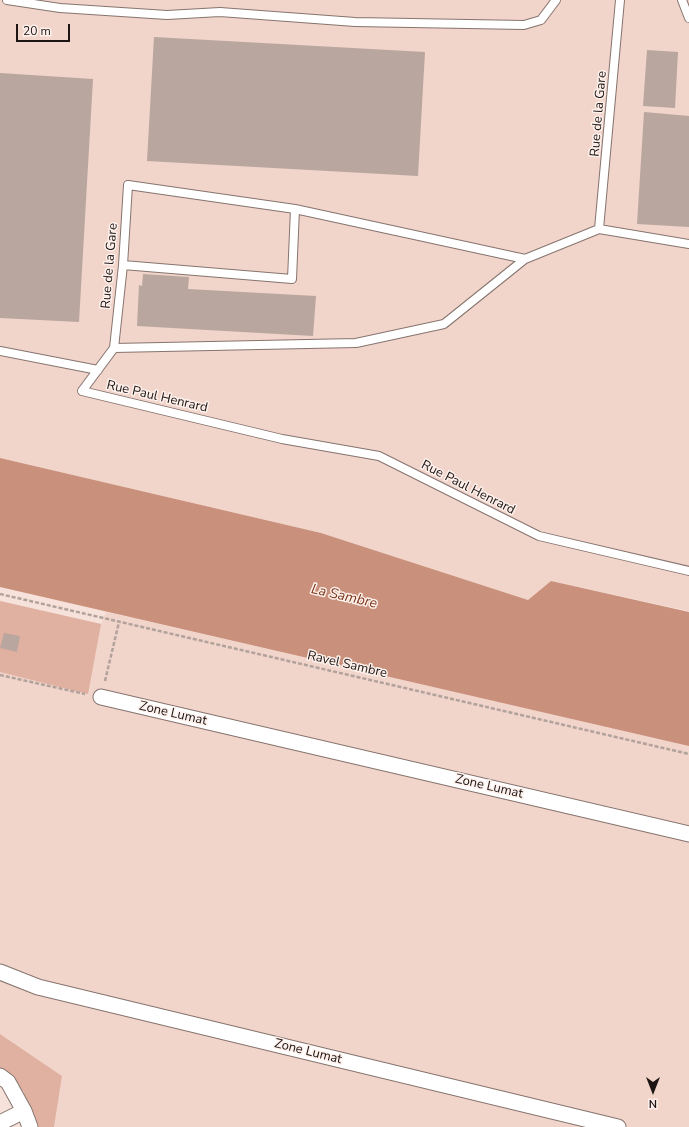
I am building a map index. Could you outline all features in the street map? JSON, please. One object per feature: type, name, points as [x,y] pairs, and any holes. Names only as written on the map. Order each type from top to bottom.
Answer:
[{"type":"street","name":"Zone Lumat","points":[[101,697],[689,834]]},
{"type":"street","name":"Zone Lumat","points":[[0,972],[38,987],[580,1122],[618,1127]]},
{"type":"street","points":[[0,1076],[8,1082],[30,1127]]},
{"type":"street","points":[[0,1123],[24,1112]]},
{"type":"lane","points":[[7,0],[60,8],[167,15],[220,12],[355,22],[524,25],[541,20],[556,0]]},
{"type":"lane","name":"Rue de la Gare","points":[[599,229],[620,0]]},
{"type":"lane","points":[[682,0],[689,18]]},
{"type":"lane","name":"Rue de la Gare","points":[[114,348],[123,265],[128,185],[295,209]]},
{"type":"lane","points":[[123,265],[292,279],[295,209],[525,259]]},
{"type":"lane","points":[[114,348],[356,343],[444,324],[525,259],[599,229],[689,244]]},
{"type":"lane","name":"Rue Paul Henrard","points":[[114,348],[82,391],[282,438],[379,456],[539,536],[689,571]]},
{"type":"lane","points":[[0,351],[98,370]]},
{"type":"path","name":"Ravel Sambre","points":[[0,594],[689,754]]},
{"type":"path","points":[[0,675],[101,697],[120,622]]},
{"type":"shaded area","points":[[0,0],[689,0],[689,611],[551,581],[528,600],[321,533],[0,458]]},
{"type":"shaded area","points":[[0,601],[101,624],[106,612],[689,745],[689,1127],[54,1127],[62,1076],[0,1034]]},
{"type":"shaded area","points":[[0,601],[101,624],[88,694],[0,672]]},
{"type":"shaded area","points":[[0,1034],[62,1076],[54,1127],[34,1127],[23,1091],[0,1068]]},
{"type":"water","name":"La Sambre","points":[[0,458],[321,533],[528,600],[551,581],[689,612],[689,746],[0,587]]},
{"type":"building","points":[[154,37],[425,52],[418,176],[147,161]]},
{"type":"building","points":[[647,50],[678,52],[675,108],[643,106]]},
{"type":"building","points":[[0,73],[93,79],[79,322],[0,318]]},
{"type":"building","points":[[644,112],[689,116],[689,227],[637,224]]},
{"type":"building","points":[[143,274],[189,277],[188,289],[316,296],[313,336],[137,326],[139,285],[142,286]]},
{"type":"building","points":[[4,633],[20,636],[17,652],[0,648]]}]
